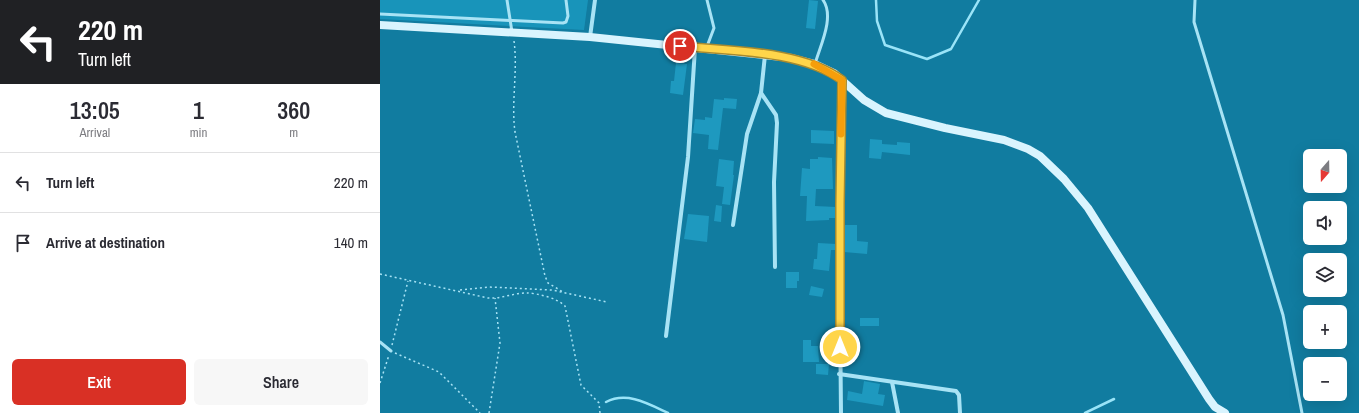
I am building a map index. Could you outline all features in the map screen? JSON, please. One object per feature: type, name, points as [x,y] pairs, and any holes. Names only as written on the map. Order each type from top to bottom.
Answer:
[{"type":"street","points":[[590,37],[595,0]]},
{"type":"street","points":[[380,25],[590,37],[792,58],[814,64],[842,80],[864,100],[886,113],[1010,142],[1028,149],[1046,161],[1077,193],[1209,399],[1215,407],[1224,413]]},
{"type":"street","points":[[666,336],[688,157],[695,48]]},
{"type":"street","points":[[733,225],[747,134],[761,93],[766,55]]},
{"type":"street","points":[[841,413],[840,203],[842,80]]},
{"type":"street","points":[[761,93],[774,111],[777,123],[774,182],[775,267]]},
{"type":"street","points":[[840,374],[956,391],[959,395],[960,413]]},
{"type":"street","points":[[892,382],[898,413]]},
{"type":"lane","points":[[507,0],[512,33]]},
{"type":"lane","points":[[380,14],[563,23],[566,22],[568,16],[566,0]]},
{"type":"lane","points":[[706,49],[714,28],[707,0]]},
{"type":"lane","points":[[814,64],[827,26],[826,4],[823,0]]},
{"type":"lane","points":[[1195,0],[1194,22],[1283,315],[1302,413]]},
{"type":"lane","points":[[380,342],[391,351]]},
{"type":"path","points":[[512,33],[516,74],[513,119],[514,132],[545,276],[548,283],[564,292]]},
{"type":"path","points":[[380,274],[495,298],[526,293],[560,301],[565,306],[581,385],[599,403],[600,413]]},
{"type":"path","points":[[380,384],[391,351],[409,281]]},
{"type":"path","points":[[458,290],[489,287],[564,292],[607,302]]},
{"type":"path","points":[[489,413],[500,343],[495,298]]},
{"type":"path","points":[[391,351],[439,372],[480,413]]},
{"type":"shaded area","points":[[380,0],[588,0],[584,30],[380,19]]},
{"type":"building","points":[[809,0],[818,1],[815,29],[806,28]]},
{"type":"building","points":[[676,63],[687,64],[683,95],[670,93],[671,81],[674,81]]},
{"type":"building","points":[[724,98],[737,99],[736,109],[723,108],[718,150],[708,149],[709,135],[693,133],[695,119],[705,120],[705,117],[712,118],[714,99],[724,100]]},
{"type":"building","points":[[811,130],[834,131],[834,144],[811,143]]},
{"type":"building","points":[[870,139],[882,140],[882,144],[897,145],[897,142],[910,143],[910,155],[882,152],[881,159],[869,158]]},
{"type":"building","points":[[818,157],[832,158],[833,189],[816,189],[815,206],[836,207],[836,218],[829,218],[829,220],[806,221],[807,196],[800,196],[802,168],[810,169],[810,159],[818,159]]},
{"type":"building","points":[[719,159],[734,161],[734,175],[730,205],[722,204],[724,187],[716,186]]},
{"type":"building","points":[[716,205],[722,206],[721,222],[714,221]]},
{"type":"building","points":[[688,214],[709,216],[707,242],[684,239]]},
{"type":"building","points":[[843,225],[857,225],[857,241],[868,242],[867,254],[844,252]]},
{"type":"building","points":[[818,243],[836,244],[836,250],[831,250],[829,271],[813,269],[814,259],[817,259]]},
{"type":"building","points":[[786,272],[799,272],[797,288],[786,288]]},
{"type":"building","points":[[811,286],[824,289],[822,297],[809,295]]},
{"type":"building","points":[[860,318],[879,318],[879,326],[860,326]]},
{"type":"building","points":[[803,340],[811,340],[811,346],[818,346],[819,362],[803,362]]},
{"type":"building","points":[[816,364],[829,364],[828,375],[816,374]]},
{"type":"building","points":[[864,381],[880,384],[878,394],[885,395],[883,406],[847,400],[848,391],[862,394]]},
{"type":"waterway","points":[[876,0],[877,21],[885,45],[927,59],[951,49],[979,0]]},
{"type":"waterway","points":[[606,402],[614,399],[630,398],[646,403],[668,413]]},
{"type":"waterway","points":[[1085,413],[1114,399]]},
{"type":"slow traffic","points":[[814,64],[824,68],[842,80],[841,134]]},
{"type":"route","points":[[680,46],[792,58],[824,68],[842,80],[840,347]]}]
